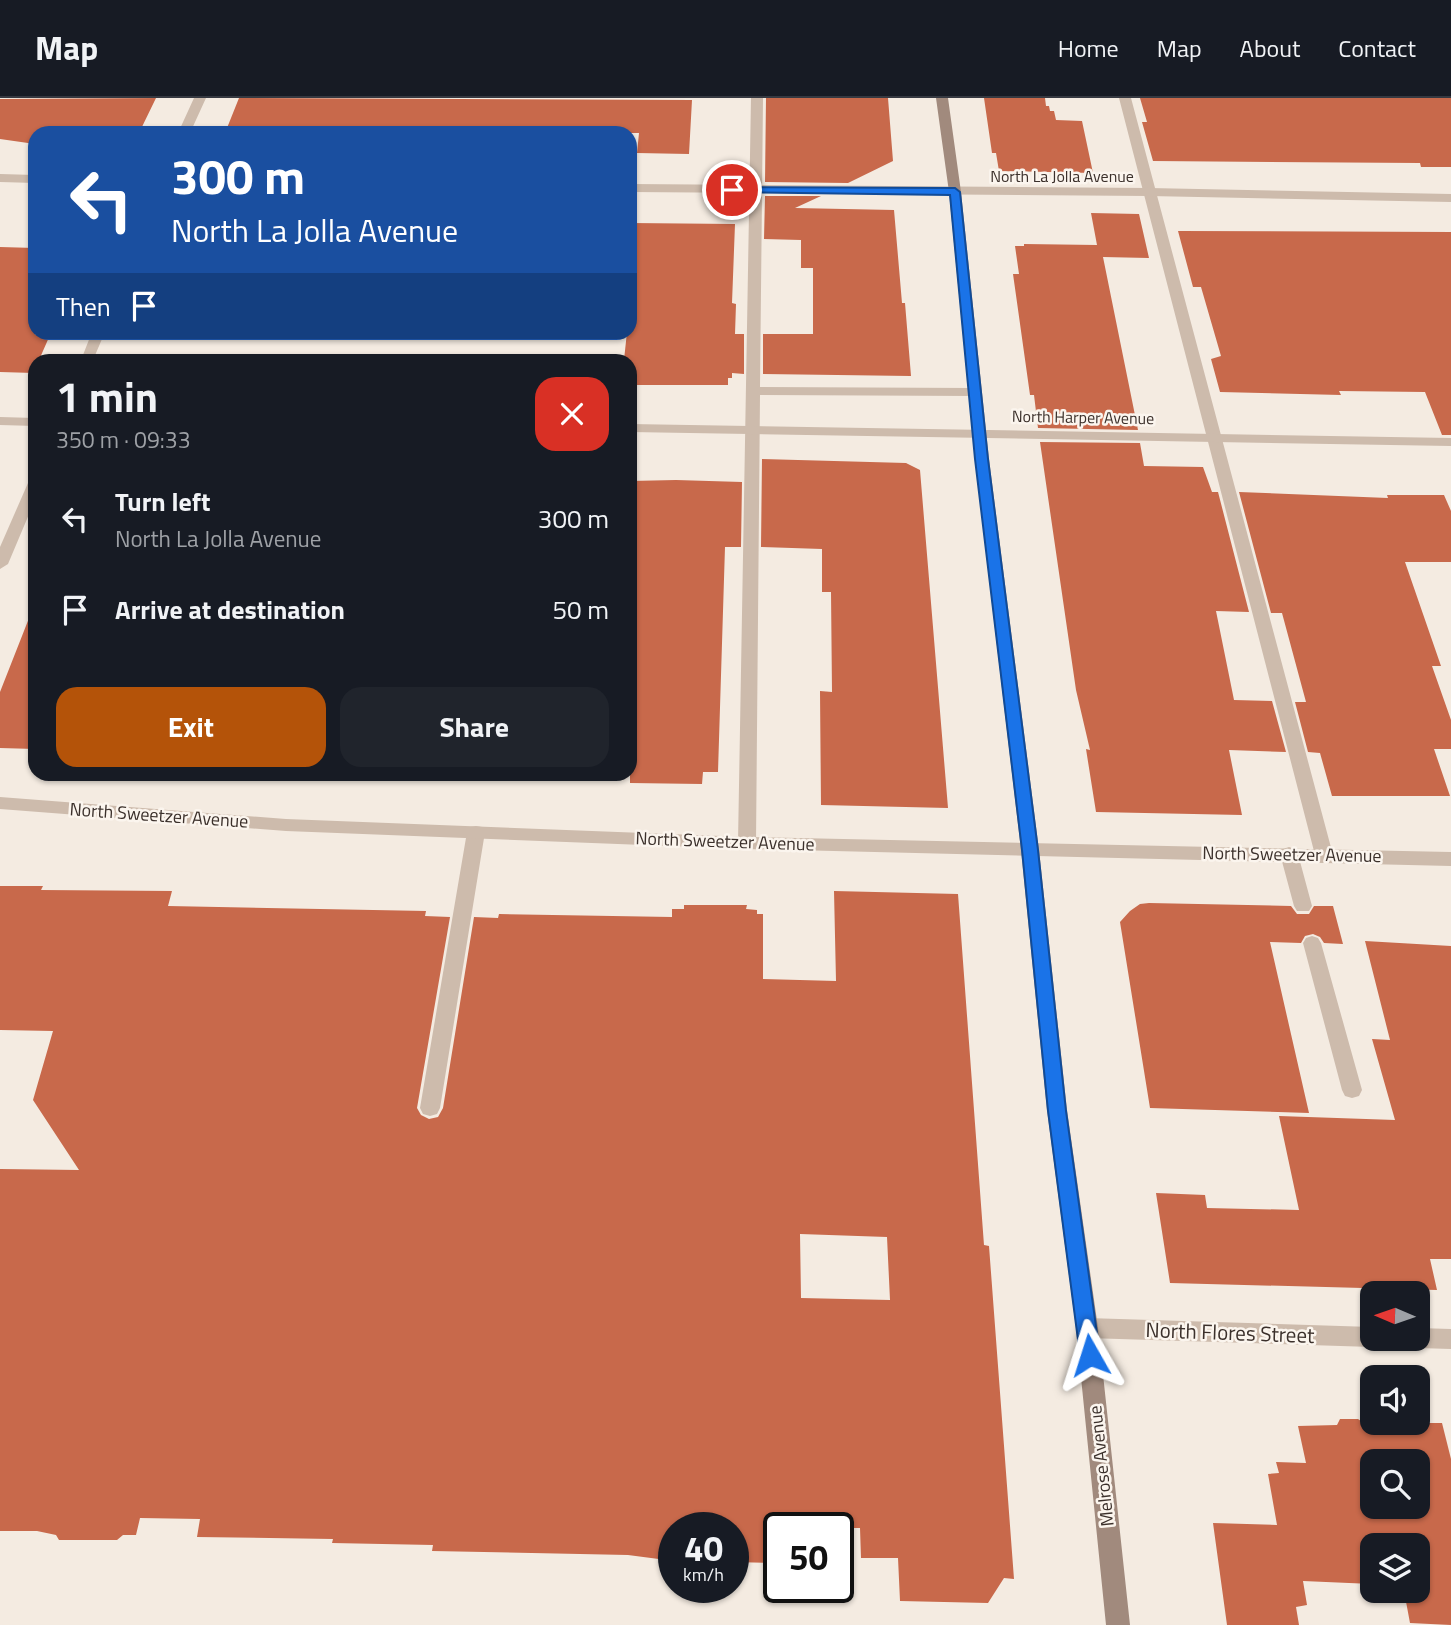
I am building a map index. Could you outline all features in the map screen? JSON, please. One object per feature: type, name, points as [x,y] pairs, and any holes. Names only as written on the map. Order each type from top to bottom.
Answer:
[{"type":"main road","name":"Melrose Avenue","points":[[942,98],[955,192],[974,392],[1030,850],[1057,1111],[1087,1328],[1118,1625]]},
{"type":"street","points":[[187,126],[200,98]]},
{"type":"street","points":[[747,843],[757,98]]},
{"type":"street","points":[[1125,98],[1324,855]]},
{"type":"street","points":[[0,178],[28,179]]},
{"type":"street","name":"North La Jolla Avenue","points":[[637,188],[1149,192],[1451,198]]},
{"type":"street","points":[[753,391],[974,392]]},
{"type":"street","points":[[0,421],[28,422]]},
{"type":"street","name":"North Harper Avenue","points":[[637,428],[1451,442]]},
{"type":"street","points":[[0,564],[28,499]]},
{"type":"street","name":"North Sweetzer Avenue","points":[[0,803],[286,825],[747,843],[1451,859]]},
{"type":"street","points":[[430,1108],[476,832]]},
{"type":"street","points":[[1289,854],[1303,906]]},
{"type":"street","points":[[1312,943],[1352,1090]]},
{"type":"street","name":"North Flores Street","points":[[1087,1328],[1360,1337]]},
{"type":"street","points":[[1430,1338],[1451,1339]]},
{"type":"building","points":[[156,98],[142,126],[28,126],[28,143],[0,139],[0,99]]},
{"type":"building","points":[[239,98],[692,100],[689,154],[637,153],[637,126],[228,126]]},
{"type":"building","points":[[766,98],[888,98],[893,161],[848,183],[765,182]]},
{"type":"building","points":[[984,98],[1045,98],[1046,106],[1049,106],[1050,111],[1054,111],[1056,120],[1082,121],[1093,173],[999,171],[996,153],[992,153]]},
{"type":"building","points":[[1140,98],[1451,98],[1451,167],[1421,167],[1420,163],[1153,161],[1142,122],[1147,122]]},
{"type":"building","points":[[765,196],[821,196],[795,208],[894,210],[911,376],[763,374],[763,334],[813,334],[813,268],[801,268],[801,240],[764,239]]},
{"type":"building","points":[[1091,213],[1139,214],[1149,258],[1103,257],[1138,430],[1038,428],[1034,395],[1030,395],[1013,274],[1019,274],[1015,246],[1097,245]]},
{"type":"building","points":[[637,223],[735,224],[732,303],[736,304],[735,334],[744,334],[744,374],[732,373],[732,378],[728,378],[728,385],[637,385],[637,354],[625,354],[626,340],[637,340]]},
{"type":"building","points":[[1178,231],[1451,232],[1451,435],[1442,435],[1425,392],[1339,391],[1341,395],[1220,392],[1211,359],[1221,356],[1201,287],[1193,287]]},
{"type":"building","points":[[0,247],[28,248],[28,340],[48,340],[42,354],[28,354],[28,373],[0,372]]},
{"type":"building","points":[[1040,442],[1140,443],[1144,466],[1203,467],[1212,492],[1218,492],[1249,612],[1216,611],[1234,700],[1272,701],[1286,752],[1229,750],[1242,815],[1096,812],[1086,749],[1090,750],[1076,690]]},
{"type":"building","points":[[762,459],[906,463],[920,470],[948,808],[821,805],[820,691],[832,692],[831,592],[822,592],[822,549],[761,547]]},
{"type":"building","points":[[637,481],[742,482],[741,547],[725,547],[718,772],[703,772],[702,784],[630,783],[637,781]]},
{"type":"building","points":[[1239,492],[1388,498],[1387,495],[1444,495],[1451,511],[1451,562],[1405,562],[1441,666],[1432,666],[1451,720],[1451,749],[1434,749],[1450,796],[1332,796],[1320,753],[1308,752],[1295,702],[1306,702],[1282,613],[1271,613]]},
{"type":"building","points":[[28,621],[28,749],[0,748],[0,692]]},
{"type":"building","points":[[0,886],[43,886],[41,890],[172,891],[168,906],[426,911],[425,916],[450,917],[417,1108],[421,1115],[429,1119],[438,1117],[443,1108],[474,917],[498,918],[499,914],[672,917],[672,909],[684,909],[684,905],[747,905],[746,909],[757,910],[757,914],[763,914],[763,979],[836,981],[834,891],[958,894],[984,1245],[989,1246],[1014,1579],[1004,1578],[988,1603],[900,1601],[898,1558],[861,1558],[860,1528],[854,1528],[854,1512],[763,1512],[763,1563],[749,1562],[749,1512],[658,1512],[658,1559],[628,1555],[432,1551],[433,1545],[332,1543],[333,1539],[197,1537],[200,1519],[140,1518],[136,1535],[123,1535],[117,1540],[59,1540],[56,1535],[37,1531],[0,1531],[0,1169],[79,1170],[33,1100],[53,1031],[0,1030]],"holes":[[[800,1234],[887,1237],[890,1300],[801,1298]]]},
{"type":"building","points":[[1140,904],[1291,906],[1297,914],[1309,914],[1314,906],[1333,906],[1343,944],[1324,943],[1320,937],[1313,934],[1305,936],[1301,943],[1270,942],[1309,1113],[1150,1108],[1120,922]]},
{"type":"building","points":[[1365,941],[1451,946],[1451,1259],[1430,1259],[1437,1290],[1430,1290],[1430,1281],[1360,1281],[1360,1288],[1170,1283],[1156,1193],[1205,1195],[1207,1208],[1299,1210],[1279,1116],[1395,1120],[1372,1039],[1390,1040]]},
{"type":"building","points":[[1340,1419],[1358,1419],[1360,1435],[1430,1435],[1430,1423],[1442,1423],[1451,1459],[1451,1625],[1410,1623],[1406,1603],[1430,1603],[1430,1533],[1360,1533],[1360,1583],[1303,1581],[1307,1605],[1296,1607],[1299,1625],[1227,1625],[1213,1523],[1277,1525],[1268,1474],[1279,1473],[1276,1462],[1306,1463],[1298,1426],[1337,1425]]},
{"type":"route","points":[[732,190],[955,192],[982,459],[1030,850],[1057,1111],[1090,1355]]}]
